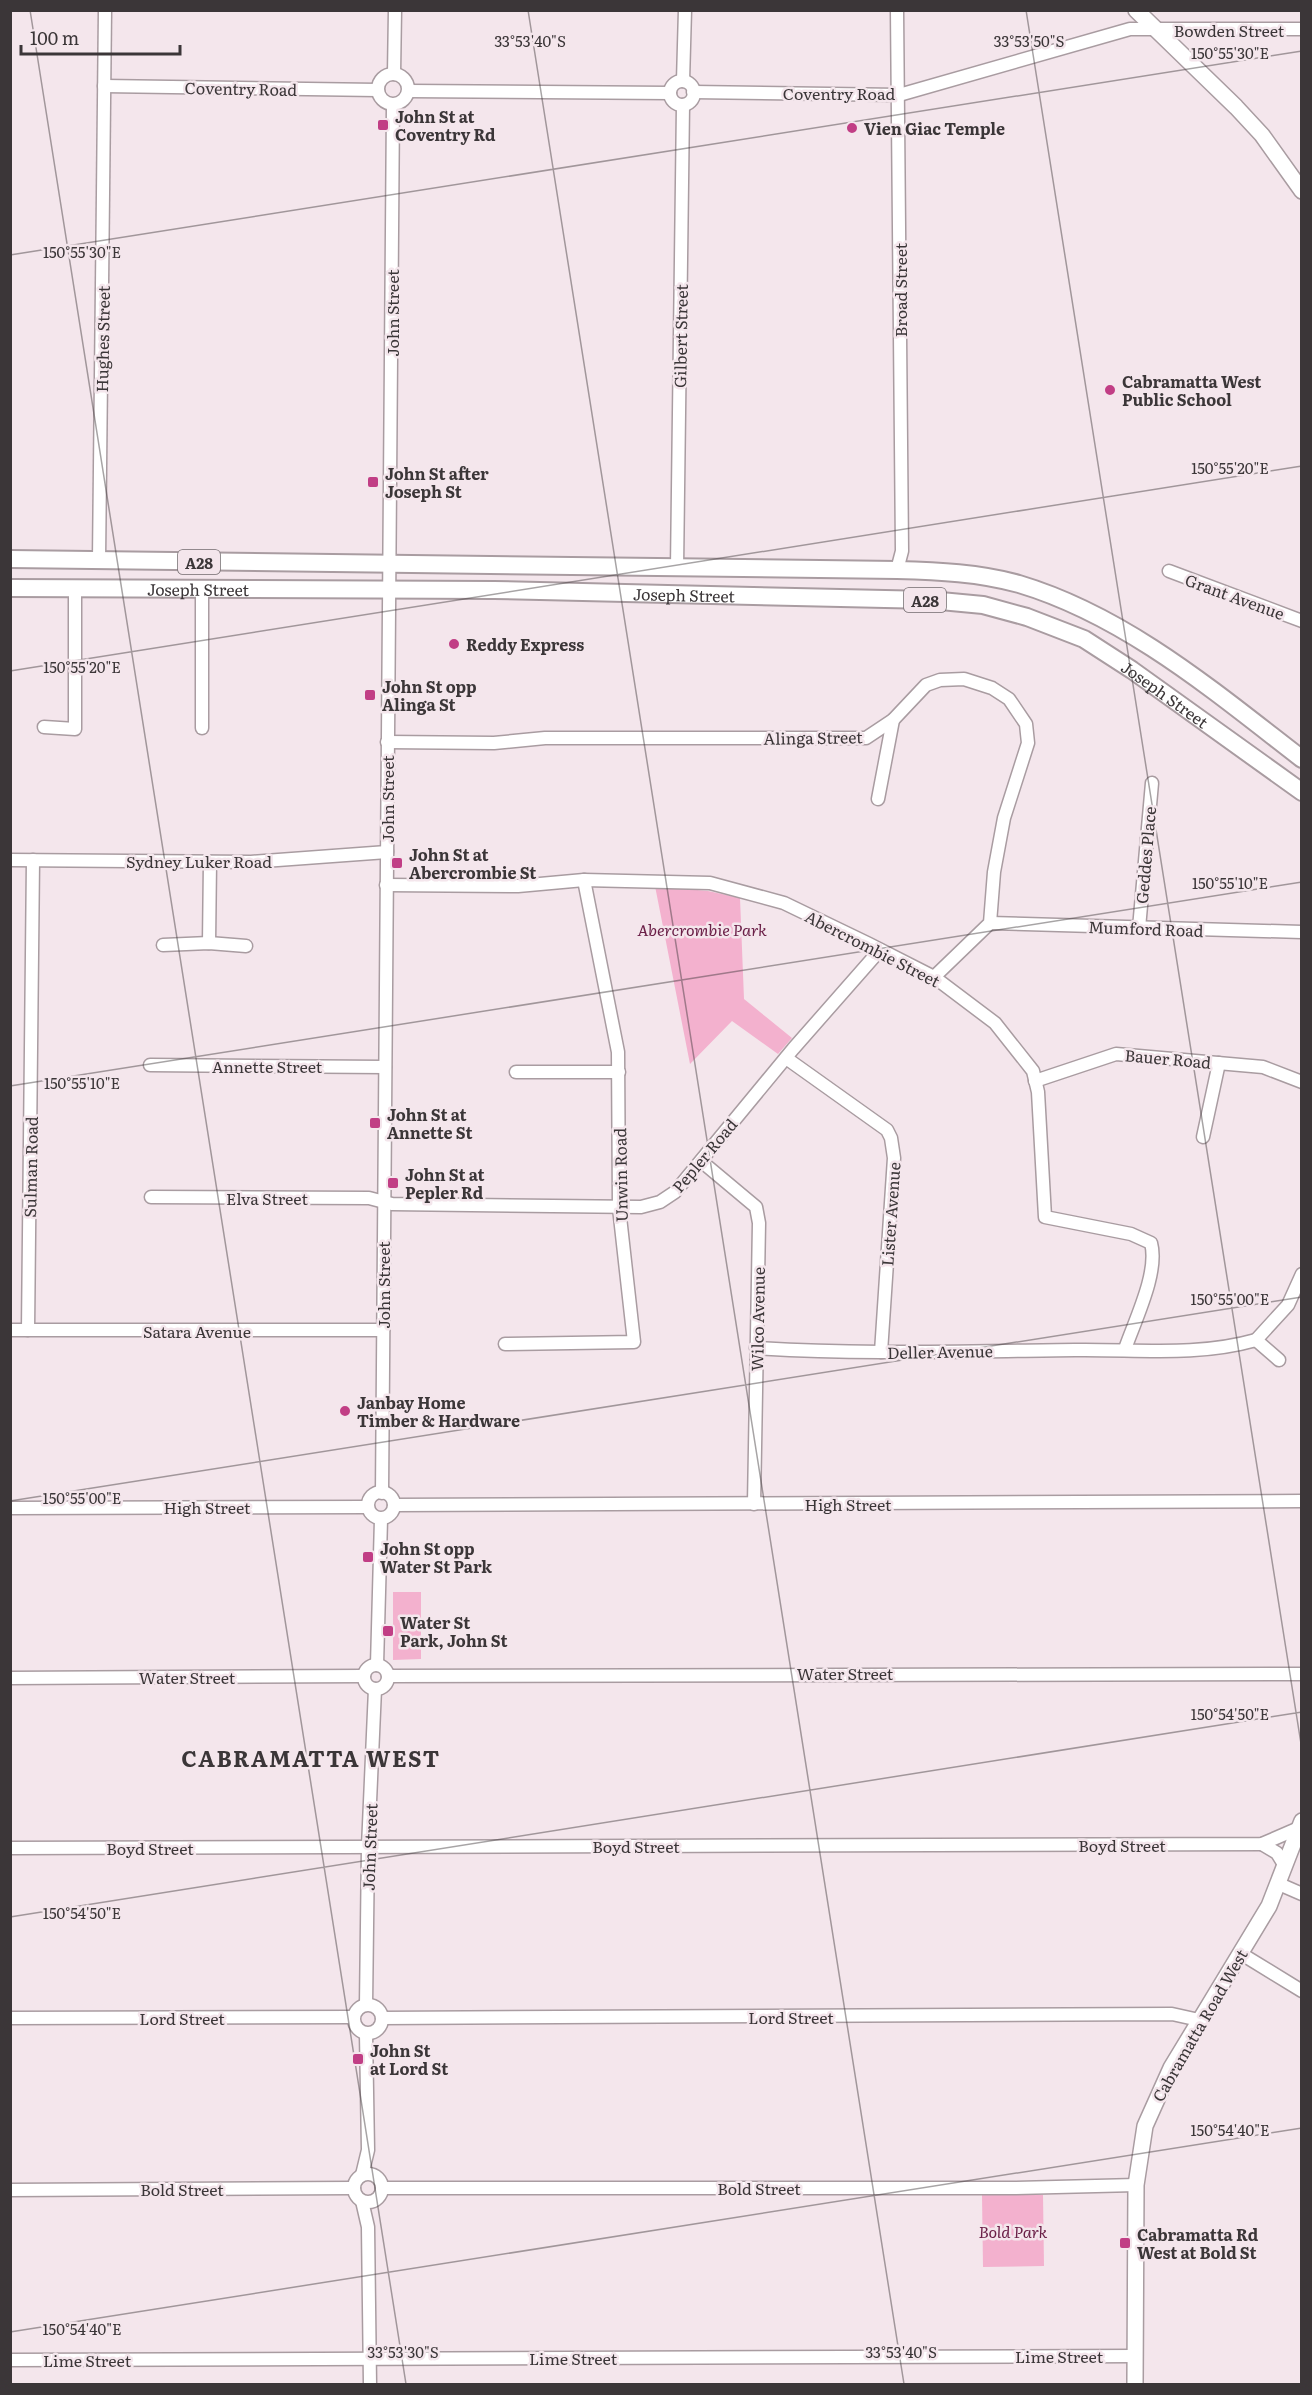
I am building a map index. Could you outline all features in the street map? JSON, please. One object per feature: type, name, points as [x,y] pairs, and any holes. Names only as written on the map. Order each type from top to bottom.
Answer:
[{"type":"highway","name":"Joseph Street","points":[[10,559],[943,572],[1018,584],[1079,606],[1143,642],[1302,759]]},
{"type":"highway","name":"Joseph Street","points":[[10,588],[494,590],[930,600],[983,605],[1027,617],[1084,639],[1132,670],[1302,792]]},
{"type":"main road","points":[[1136,10],[1262,135],[1302,191]]},
{"type":"main road","name":"Cabramatta Road West","points":[[1135,2385],[1136,2185],[1140,2146],[1153,2102],[1279,1884],[1300,1824]]},
{"type":"street","name":"Hughes Street","points":[[99,560],[105,10]]},
{"type":"street","points":[[394,10],[394,74]]},
{"type":"street","points":[[682,81],[685,10]]},
{"type":"street","name":"Broad Street","points":[[897,10],[902,522],[902,551],[897,570]]},
{"type":"street","name":"Coventry Road","points":[[693,92],[899,95],[1130,29],[1156,30]]},
{"type":"street","name":"Bowden Street","points":[[1156,30],[1302,29]]},
{"type":"street","points":[[394,74],[405,79],[409,91],[406,98],[393,105],[382,99],[378,90],[383,78],[394,74]]},
{"type":"street","points":[[682,81],[690,84],[693,92],[690,102],[683,105],[672,100],[670,93],[672,86],[682,81]]},
{"type":"street","name":"Coventry Road","points":[[104,86],[378,90]]},
{"type":"street","points":[[409,91],[670,93]]},
{"type":"street","name":"John Street","points":[[382,1493],[393,105]]},
{"type":"street","name":"Gilbert Street","points":[[677,568],[683,105]]},
{"type":"street","name":"Grant Avenue","points":[[1169,571],[1302,621]]},
{"type":"street","points":[[44,727],[75,729],[75,588]]},
{"type":"street","points":[[202,588],[202,728]]},
{"type":"street","name":"Alinga Street","points":[[387,742],[494,743],[545,738],[866,738],[893,720],[926,684],[940,680],[964,679],[992,688],[1009,699],[1026,724],[1028,743],[1004,818],[994,872],[990,923]]},
{"type":"street","points":[[878,799],[893,720]]},
{"type":"street","name":"Geddes Place","points":[[1139,928],[1152,783]]},
{"type":"street","name":"Sydney Luker Road","points":[[10,860],[210,862],[299,860],[387,852]]},
{"type":"street","name":"Sulman Road","points":[[28,1330],[33,860]]},
{"type":"street","points":[[209,942],[210,862]]},
{"type":"street","name":"Abercrombie Street","points":[[386,885],[518,886],[584,880],[685,881],[736,888],[784,903],[934,977],[995,1023],[1033,1071],[1045,1216],[1131,1234],[1151,1243],[1154,1256],[1150,1276],[1125,1349]]},
{"type":"street","name":"Unwin Road","points":[[505,1344],[634,1342],[619,1208],[620,1072],[614,1028],[584,880]]},
{"type":"street","points":[[934,977],[990,923]]},
{"type":"street","name":"Mumford Road","points":[[990,923],[1302,932]]},
{"type":"street","points":[[163,945],[209,942],[246,946]]},
{"type":"street","name":"Pepler Road","points":[[383,1202],[619,1208],[660,1203],[675,1192],[786,1058],[880,950]]},
{"type":"street","name":"Bauer Road","points":[[1035,1080],[1116,1053],[1263,1067],[1302,1082]]},
{"type":"street","name":"Lister Avenue","points":[[786,1058],[887,1130],[891,1138],[894,1158],[881,1352]]},
{"type":"street","points":[[1203,1137],[1219,1063]]},
{"type":"street","name":"Annette Street","points":[[150,1065],[385,1067]]},
{"type":"street","points":[[516,1072],[620,1072]]},
{"type":"street","name":"Wilco Avenue","points":[[701,1161],[756,1207],[759,1223],[754,1504]]},
{"type":"street","name":"Elva Street","points":[[151,1197],[369,1198],[383,1202]]},
{"type":"street","points":[[1280,1360],[1256,1340],[1288,1305],[1302,1274]]},
{"type":"street","name":"Satara Avenue","points":[[10,1330],[383,1330]]},
{"type":"street","name":"Deller Avenue","points":[[756,1348],[824,1353],[1125,1349],[1178,1353],[1229,1348],[1256,1340]]},
{"type":"street","points":[[382,1493],[389,1495],[394,1505],[389,1515],[381,1519],[373,1516],[368,1507],[371,1497],[382,1493]]},
{"type":"street","name":"High Street","points":[[394,1505],[1302,1501]]},
{"type":"street","name":"High Street","points":[[10,1508],[368,1507]]},
{"type":"street","points":[[377,1665],[381,1519]]},
{"type":"street","points":[[377,1665],[384,1668],[388,1676],[385,1686],[375,1689],[366,1684],[364,1676],[369,1667],[377,1665]]},
{"type":"street","name":"Water Street","points":[[388,1676],[1302,1674]]},
{"type":"street","name":"Water Street","points":[[10,1678],[364,1676]]},
{"type":"street","name":"John Street","points":[[366,2005],[368,1847],[375,1689]]},
{"type":"street","name":"Boyd Street","points":[[10,1848],[1262,1844],[1300,1824]]},
{"type":"street","points":[[1262,1844],[1277,1853],[1285,1866]]},
{"type":"street","points":[[1279,1884],[1302,1894]]},
{"type":"street","points":[[1240,1953],[1302,1991]]},
{"type":"street","points":[[366,2005],[378,2010],[382,2018],[379,2028],[366,2034],[358,2030],[354,2017],[358,2009],[366,2005]]},
{"type":"street","name":"Lord Street","points":[[382,2018],[1172,2014],[1199,2020]]},
{"type":"street","name":"Lord Street","points":[[10,2018],[354,2017]]},
{"type":"street","points":[[366,2034],[369,2175],[382,2188],[368,2227]]},
{"type":"street","points":[[369,2175],[356,2181],[354,2188],[356,2196],[362,2201],[368,2227],[370,2385]]},
{"type":"street","name":"Bold Street","points":[[382,2188],[1014,2188],[1136,2185]]},
{"type":"street","name":"Bold Street","points":[[10,2190],[354,2188]]},
{"type":"street","points":[[362,2201],[376,2200]]},
{"type":"street","name":"Lime Street","points":[[10,2360],[1135,2356]]},
{"type":"green space","name":"Abercrombie Park","points":[[655,886],[708,891],[740,898],[744,999],[792,1038],[778,1054],[732,1021],[690,1064]]},
{"type":"green space","points":[[393,1592],[421,1592],[421,1659],[393,1660]]},
{"type":"green space","name":"Bold Park","points":[[982,2195],[1043,2195],[1044,2266],[983,2267]]},
{"type":"place","name":"John St at Coventry Rd","points":[[383,125]]},
{"type":"place","name":"Vien Giac Temple","points":[[852,128]]},
{"type":"place","name":"Cabramatta West Public School","points":[[1110,390]]},
{"type":"place","name":"John St after Joseph St","points":[[373,482]]},
{"type":"place","name":"Reddy Express","points":[[454,644]]},
{"type":"place","name":"John St opp Alinga St","points":[[370,695]]},
{"type":"place","name":"John St at Abercrombie St","points":[[397,863]]},
{"type":"place","name":"John St at Annette St","points":[[375,1123]]},
{"type":"place","name":"John St at Pepler Rd","points":[[393,1183]]},
{"type":"place","name":"Janbay Home Timber & Hardware","points":[[345,1411]]},
{"type":"place","name":"John St opp Water St Park","points":[[368,1557]]},
{"type":"place","name":"Water St Park, John St","points":[[388,1631]]},
{"type":"place","name":"John St at Lord St","points":[[358,2059]]},
{"type":"place","name":"Cabramatta Rd West at Bold St","points":[[1125,2243]]},
{"type":"district","name":"CABRAMATTA WEST","points":[[311,1757]]}]
